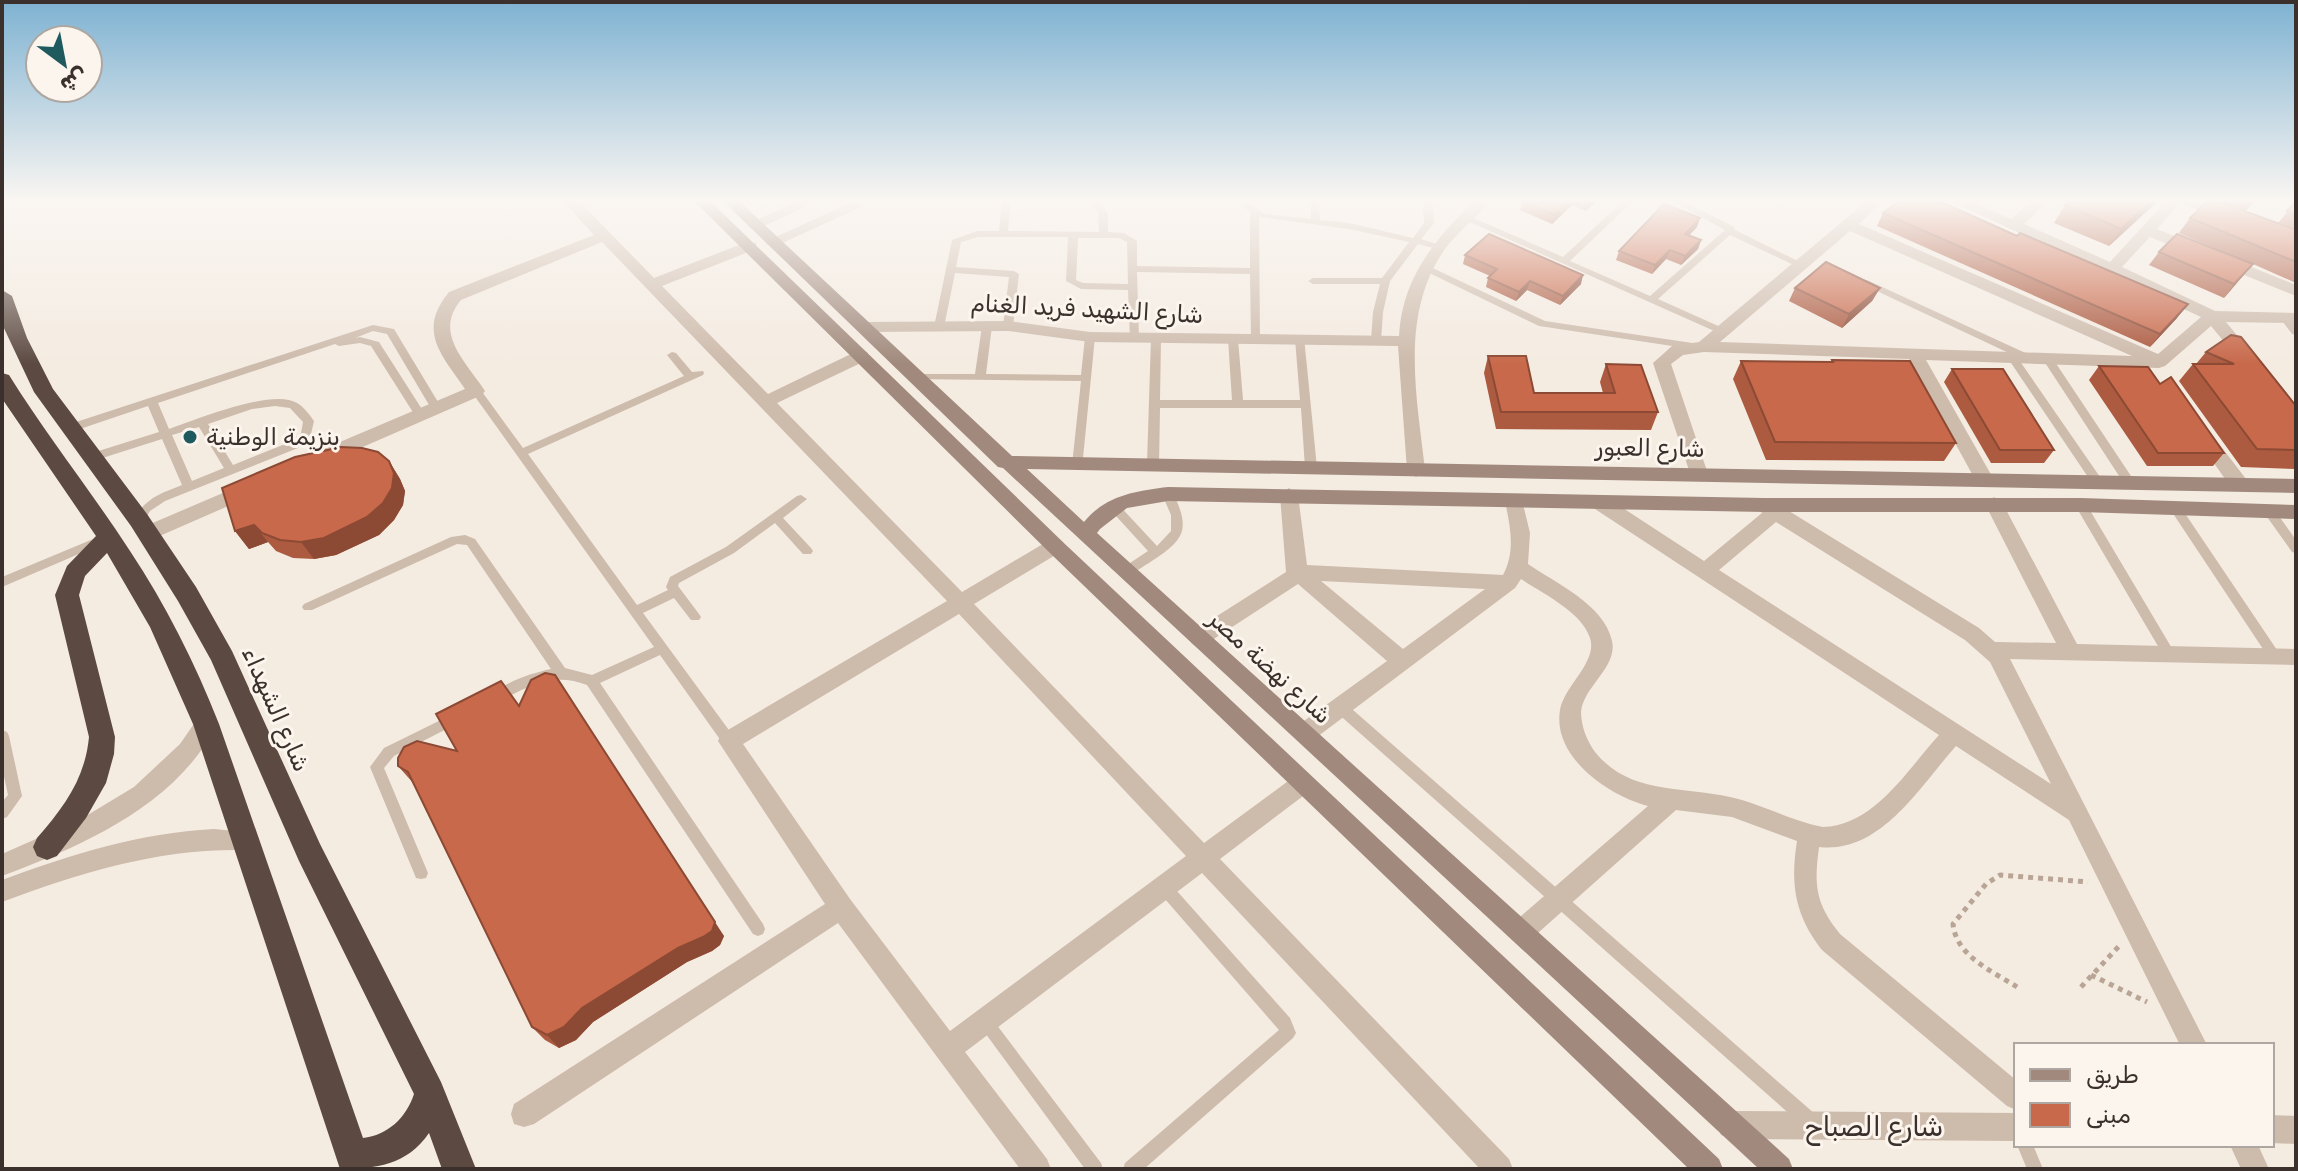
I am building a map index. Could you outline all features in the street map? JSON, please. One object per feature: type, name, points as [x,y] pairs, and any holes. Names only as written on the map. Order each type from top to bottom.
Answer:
[{"type":"highway","name":"شارع الشهداء","points":[[2,296],[37,378],[144,527],[223,658],[309,852],[430,1093],[459,1169]]},
{"type":"highway","points":[[2,380],[26,422],[109,537],[177,653],[206,724],[355,1162],[394,1147],[412,1132],[425,1113],[430,1093]]},
{"type":"highway","points":[[47,847],[85,799],[102,756],[102,737],[67,595],[75,572],[109,537]]},
{"type":"street","points":[[305,464],[476,391],[446,348],[438,320],[444,306],[474,286],[556,255]]},
{"type":"street","points":[[622,255],[960,602],[1499,1169]]},
{"type":"street","points":[[651,285],[714,255]]},
{"type":"street","name":"شارع نهضة مصر","points":[[769,255],[861,356],[1055,546],[1709,1169]]},
{"type":"street","name":"شارع نهضة مصر","points":[[786,255],[1004,462],[1305,733],[1779,1169]]},
{"type":"street","points":[[1416,470],[1405,341],[1411,303],[1424,267],[1432,255]]},
{"type":"street","points":[[1704,347],[1819,255]]},
{"type":"street","points":[[1914,255],[2157,366]]},
{"type":"street","points":[[2082,255],[2212,316],[2292,322]]},
{"type":"street","points":[[2113,268],[2125,255]]},
{"type":"street","points":[[2207,255],[2296,291]]},
{"type":"street","points":[[1699,474],[1662,363],[1678,350],[1704,347],[2020,357],[2157,366],[2212,316]]},
{"type":"street","points":[[2212,316],[2258,373]]},
{"type":"street","name":"شارع الشهيد فريد الغنام","points":[[863,327],[1008,326],[1090,337],[1405,341]]},
{"type":"street","points":[[1914,354],[1984,478]]},
{"type":"street","points":[[765,402],[861,356]]},
{"type":"street","points":[[2196,423],[2239,484]]},
{"type":"street","name":"شارع العبور","points":[[1004,462],[2096,480],[2288,486]]},
{"type":"street","points":[[1359,470],[1363,496]]},
{"type":"street","points":[[144,527],[262,483]]},
{"type":"street","points":[[1085,536],[1101,513],[1112,505],[1168,494],[1363,496],[1770,508],[1994,504],[2296,510],[2288,486]]},
{"type":"street","points":[[1289,495],[1297,572],[1403,662]]},
{"type":"street","points":[[1305,733],[1403,662],[1513,575],[1523,548],[1514,501]]},
{"type":"street","points":[[1599,502],[2080,815]]},
{"type":"street","points":[[1994,504],[2071,652]]},
{"type":"street","points":[[1705,571],[1770,508]]},
{"type":"street","points":[[1770,508],[1993,650],[2006,667],[2193,1043]]},
{"type":"street","points":[[1037,1169],[841,907],[729,741],[1055,546]]},
{"type":"street","points":[[1199,638],[1288,582],[1297,572],[1513,575],[1587,618],[1601,636],[1602,656],[1574,693],[1570,707],[1575,737],[1583,753],[1611,780],[1630,790],[1670,801],[1739,808],[1809,836],[1842,837],[1868,826],[1953,735]]},
{"type":"street","points":[[1993,650],[2286,657]]},
{"type":"street","points":[[2,865],[110,816],[142,796],[184,757],[206,724]]},
{"type":"street","points":[[946,1050],[1303,783]]},
{"type":"street","points":[[1521,932],[1670,801]]},
{"type":"street","points":[[1809,836],[1803,893],[1817,927],[1839,950],[2014,1095]]},
{"type":"street","points":[[2,891],[151,844],[216,837],[246,840]]},
{"type":"street","points":[[46,875],[47,847]]},
{"type":"street","points":[[524,1114],[841,907]]},
{"type":"street","name":"شارع الصباح","points":[[1731,1125],[2014,1127]]},
{"type":"street","points":[[2274,1129],[2296,1130]]},
{"type":"street","points":[[2245,1147],[2255,1169]]},
{"type":"lane","points":[[939,327],[954,255]]},
{"type":"lane","points":[[1072,255],[1071,281],[1081,286],[1133,287]]},
{"type":"lane","points":[[1132,255],[1134,338]]},
{"type":"lane","points":[[1255,255],[1256,339]]},
{"type":"lane","points":[[1376,341],[1385,281],[1405,255]]},
{"type":"lane","points":[[1550,255],[1721,331]]},
{"type":"lane","points":[[1564,261],[1571,255]]},
{"type":"lane","points":[[1651,300],[1702,255]]},
{"type":"lane","points":[[1792,255],[1812,262]]},
{"type":"lane","points":[[1424,267],[1543,324],[1704,347]]},
{"type":"lane","points":[[1132,269],[1255,271]]},
{"type":"lane","points":[[951,270],[1014,274],[1008,326]]},
{"type":"lane","points":[[1853,277],[2020,357],[2096,480]]},
{"type":"lane","points":[[1313,281],[1385,281]]},
{"type":"lane","points":[[980,377],[987,326]]},
{"type":"lane","points":[[153,404],[365,329],[386,329],[396,341],[428,411]]},
{"type":"lane","points":[[1078,465],[1090,337]]},
{"type":"lane","points":[[1153,464],[1156,338]]},
{"type":"lane","points":[[1233,339],[1238,404]]},
{"type":"lane","points":[[1300,339],[1311,468]]},
{"type":"lane","points":[[73,431],[341,342],[368,341],[378,348],[428,411]]},
{"type":"lane","points":[[378,348],[396,341]]},
{"type":"lane","points":[[521,453],[695,375],[672,355]]},
{"type":"lane","points":[[2047,358],[2129,482]]},
{"type":"lane","points":[[914,377],[1086,378]]},
{"type":"lane","points":[[476,391],[729,741]]},
{"type":"lane","points":[[93,457],[251,406],[275,402],[299,408],[309,421],[309,430],[294,445],[188,486],[153,503],[144,527]]},
{"type":"lane","points":[[153,404],[188,486]]},
{"type":"lane","points":[[1154,404],[1306,404]]},
{"type":"lane","points":[[201,422],[231,470]]},
{"type":"lane","points":[[1125,572],[1157,553],[1177,532],[1177,515],[1168,494]]},
{"type":"lane","points":[[695,617],[671,585],[674,580],[730,550],[801,499]]},
{"type":"lane","points":[[1112,505],[1157,553]]},
{"type":"lane","points":[[2081,505],[2169,654]]},
{"type":"lane","points":[[2176,509],[2286,657]]},
{"type":"lane","points":[[2269,511],[2296,549]]},
{"type":"lane","points":[[776,517],[807,551]]},
{"type":"lane","points":[[2,582],[109,537]]},
{"type":"lane","points":[[308,607],[455,540],[465,539],[471,542],[561,673]]},
{"type":"lane","points":[[635,611],[675,592]]},
{"type":"lane","points":[[484,703],[537,675],[561,673],[592,681],[662,649]]},
{"type":"lane","points":[[592,681],[758,929]]},
{"type":"lane","points":[[1340,707],[1814,1125]]},
{"type":"lane","points":[[421,873],[377,767],[389,752],[470,710]]},
{"type":"lane","points":[[2,736],[15,796],[2,813]]},
{"type":"lane","points":[[1131,1169],[1288,1033],[1285,1023],[1163,886]]},
{"type":"lane","points":[[985,1021],[1095,1169]]},
{"type":"lane","points":[[2026,1147],[2035,1169]]},
{"type":"path","points":[[2017,987],[1963,948],[1954,936],[1953,924],[1986,884],[2000,875],[2010,874],[2114,884]]},
{"type":"path","points":[[2081,987],[2136,928]]},
{"type":"path","points":[[2091,975],[2181,1019]]},
{"type":"building","points":[[1465,255],[1536,255],[1583,275],[1563,296],[1530,281],[1519,292],[1488,278],[1497,269]]},
{"type":"building","points":[[1628,255],[1665,255],[1655,265]]},
{"type":"building","points":[[1978,255],[2071,255],[2188,304],[2160,334]]},
{"type":"building","points":[[2165,255],[2229,255],[2253,264],[2234,284]]},
{"type":"building","points":[[2278,255],[2296,255],[2296,262]]},
{"type":"building","points":[[1826,262],[1880,288],[1849,314],[1795,288]]},
{"type":"building","points":[[2231,335],[2241,337],[2296,406],[2296,450],[2257,449],[2193,364],[2234,364],[2206,352]]},
{"type":"building","points":[[1488,356],[1526,356],[1534,393],[1615,393],[1606,364],[1641,365],[1658,412],[1501,412]]},
{"type":"building","points":[[1741,361],[1910,361],[1956,443],[1775,442]]},
{"type":"building","points":[[2099,366],[2148,367],[2160,384],[2171,377],[2224,453],[2158,453]]},
{"type":"building","points":[[1952,369],[2003,369],[2054,450],[2000,450]]},
{"type":"building","points":[[341,447],[378,452],[389,461],[394,473],[392,488],[383,503],[367,517],[324,538],[301,542],[280,540],[262,533],[254,525],[235,531],[222,488],[295,457]]},
{"type":"building","points":[[545,673],[555,675],[715,922],[712,931],[678,948],[582,1008],[564,1027],[547,1035],[532,1027],[408,772],[398,766],[398,758],[404,747],[417,741],[457,751],[436,714],[501,681],[519,706],[531,680]]},
{"type":"place","name":"بنزيمة الوطنية","points":[[190,437]]}]
